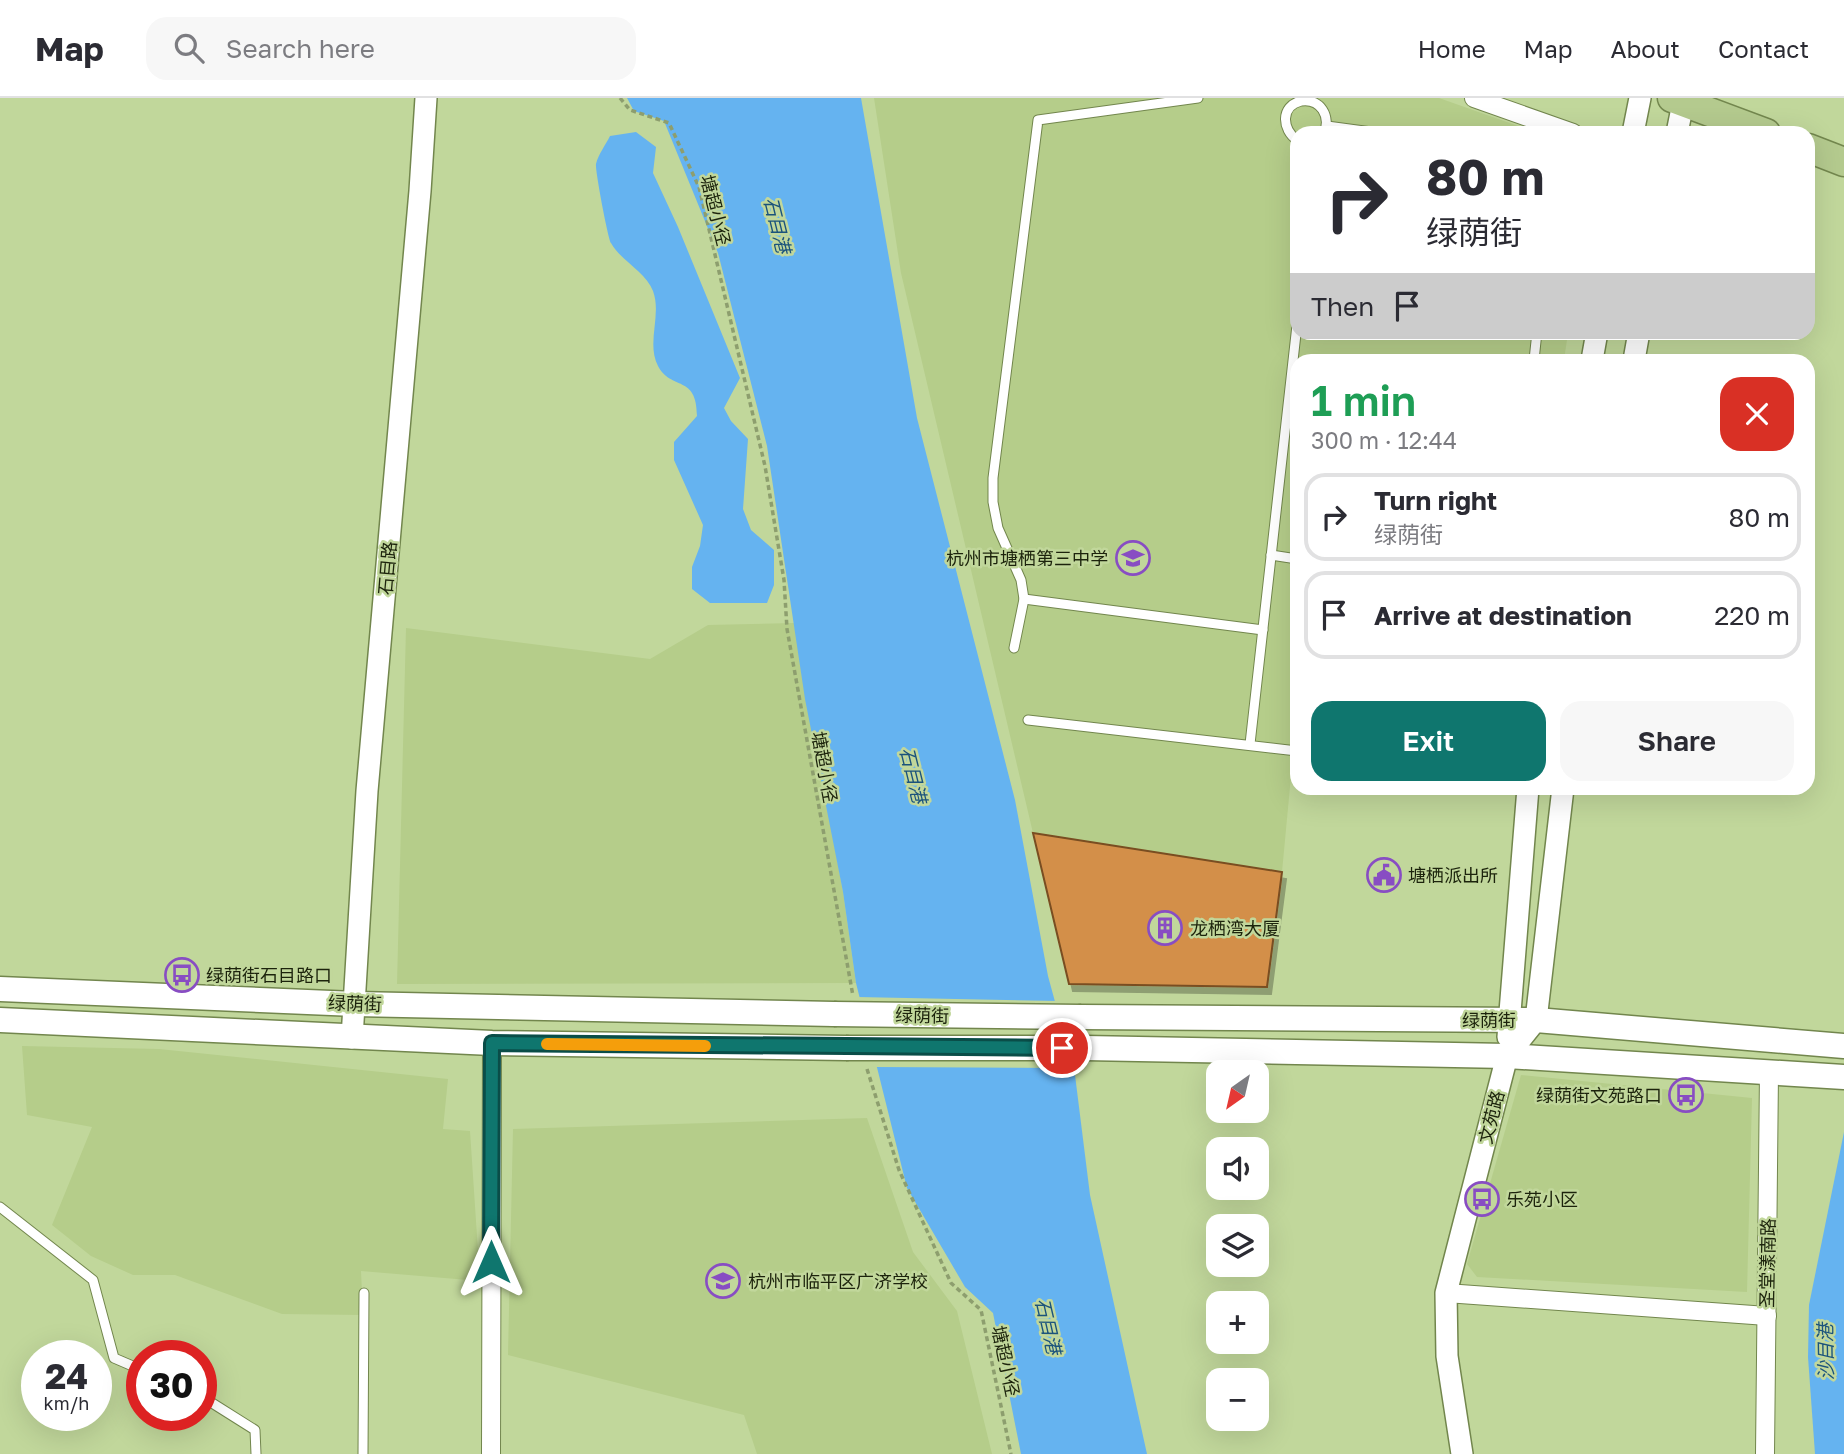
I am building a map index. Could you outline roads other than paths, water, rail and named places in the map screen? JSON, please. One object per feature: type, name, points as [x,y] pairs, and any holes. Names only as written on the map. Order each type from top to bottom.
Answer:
[{"type":"highway","points":[[1680,100],[1748,126]]},
{"type":"highway","points":[[1815,151],[1844,162]]},
{"type":"main road","name":"绿荫街","points":[[0,989],[355,1004],[844,1007],[1081,1017],[1536,1020],[1840,1045]]},
{"type":"main road","name":"绿荫街","points":[[0,1020],[492,1043],[1085,1048],[1507,1056],[1839,1077]]},
{"type":"street","name":"石目路","points":[[352,1038],[367,791],[426,98]]},
{"type":"street","points":[[1474,98],[1553,126]]},
{"type":"street","points":[[1634,126],[1640,98]]},
{"type":"street","points":[[1678,126],[1680,100]]},
{"type":"street","points":[[1507,1056],[1527,795]]},
{"type":"street","points":[[1536,1020],[1562,795]]},
{"type":"street","name":"文苑路","points":[[1462,1454],[1447,1356],[1446,1293],[1507,1056],[1536,1020]]},
{"type":"street","points":[[491,1454],[492,1043]]},
{"type":"street","name":"圣堂漾南路","points":[[1765,1454],[1769,1072]]},
{"type":"street","points":[[1446,1293],[1767,1316]]},
{"type":"lane","points":[[1014,648],[1024,599],[1021,580],[999,528],[993,502],[993,478],[1038,120],[1198,98]]},
{"type":"lane","points":[[1290,134],[1285,121],[1293,101],[1316,100],[1325,112],[1325,126]]},
{"type":"lane","points":[[1250,744],[1290,387]]},
{"type":"lane","points":[[1286,423],[1290,423]]},
{"type":"lane","points":[[1271,555],[1290,558]]},
{"type":"lane","points":[[1024,599],[1263,629]]},
{"type":"lane","points":[[1028,720],[1290,750]]},
{"type":"lane","points":[[0,1208],[93,1280],[114,1358],[126,1363]]},
{"type":"lane","points":[[363,1454],[364,1293]]},
{"type":"lane","points":[[217,1406],[255,1430],[256,1454]]},
{"type":"water","name":"石目港","points":[[627,98],[861,98],[917,418],[1015,800],[1048,976],[1075,1075],[1090,1195],[1147,1454],[1021,1454],[993,1313],[965,1287],[907,1188],[856,983],[843,892],[805,699],[767,446],[718,253],[664,121],[634,111]]},
{"type":"water","points":[[636,132],[656,147],[653,173],[740,378],[724,408],[731,421],[748,439],[743,509],[751,530],[774,550],[774,585],[767,603],[710,603],[692,589],[692,567],[700,546],[703,525],[674,460],[674,442],[697,416],[696,403],[688,388],[663,374],[658,366],[653,348],[656,310],[653,291],[645,278],[611,243],[596,169],[598,157],[610,136]]},
{"type":"water","name":"沙目港","points":[[1844,1132],[1844,1454],[1815,1454],[1808,1357],[1809,1305]]},
{"type":"place","name":"杭州市塘栖第三中学","points":[[1133,558]]},
{"type":"place","name":"塘栖派出所","points":[[1384,875]]},
{"type":"place","name":"龙栖湾大厦","points":[[1165,928]]},
{"type":"place","name":"绿荫街石目路口","points":[[182,975]]},
{"type":"place","name":"绿荫街文苑路口","points":[[1686,1095]]},
{"type":"place","name":"乐苑小区","points":[[1482,1199]]},
{"type":"place","name":"杭州市临平区广济学校","points":[[723,1281]]}]
